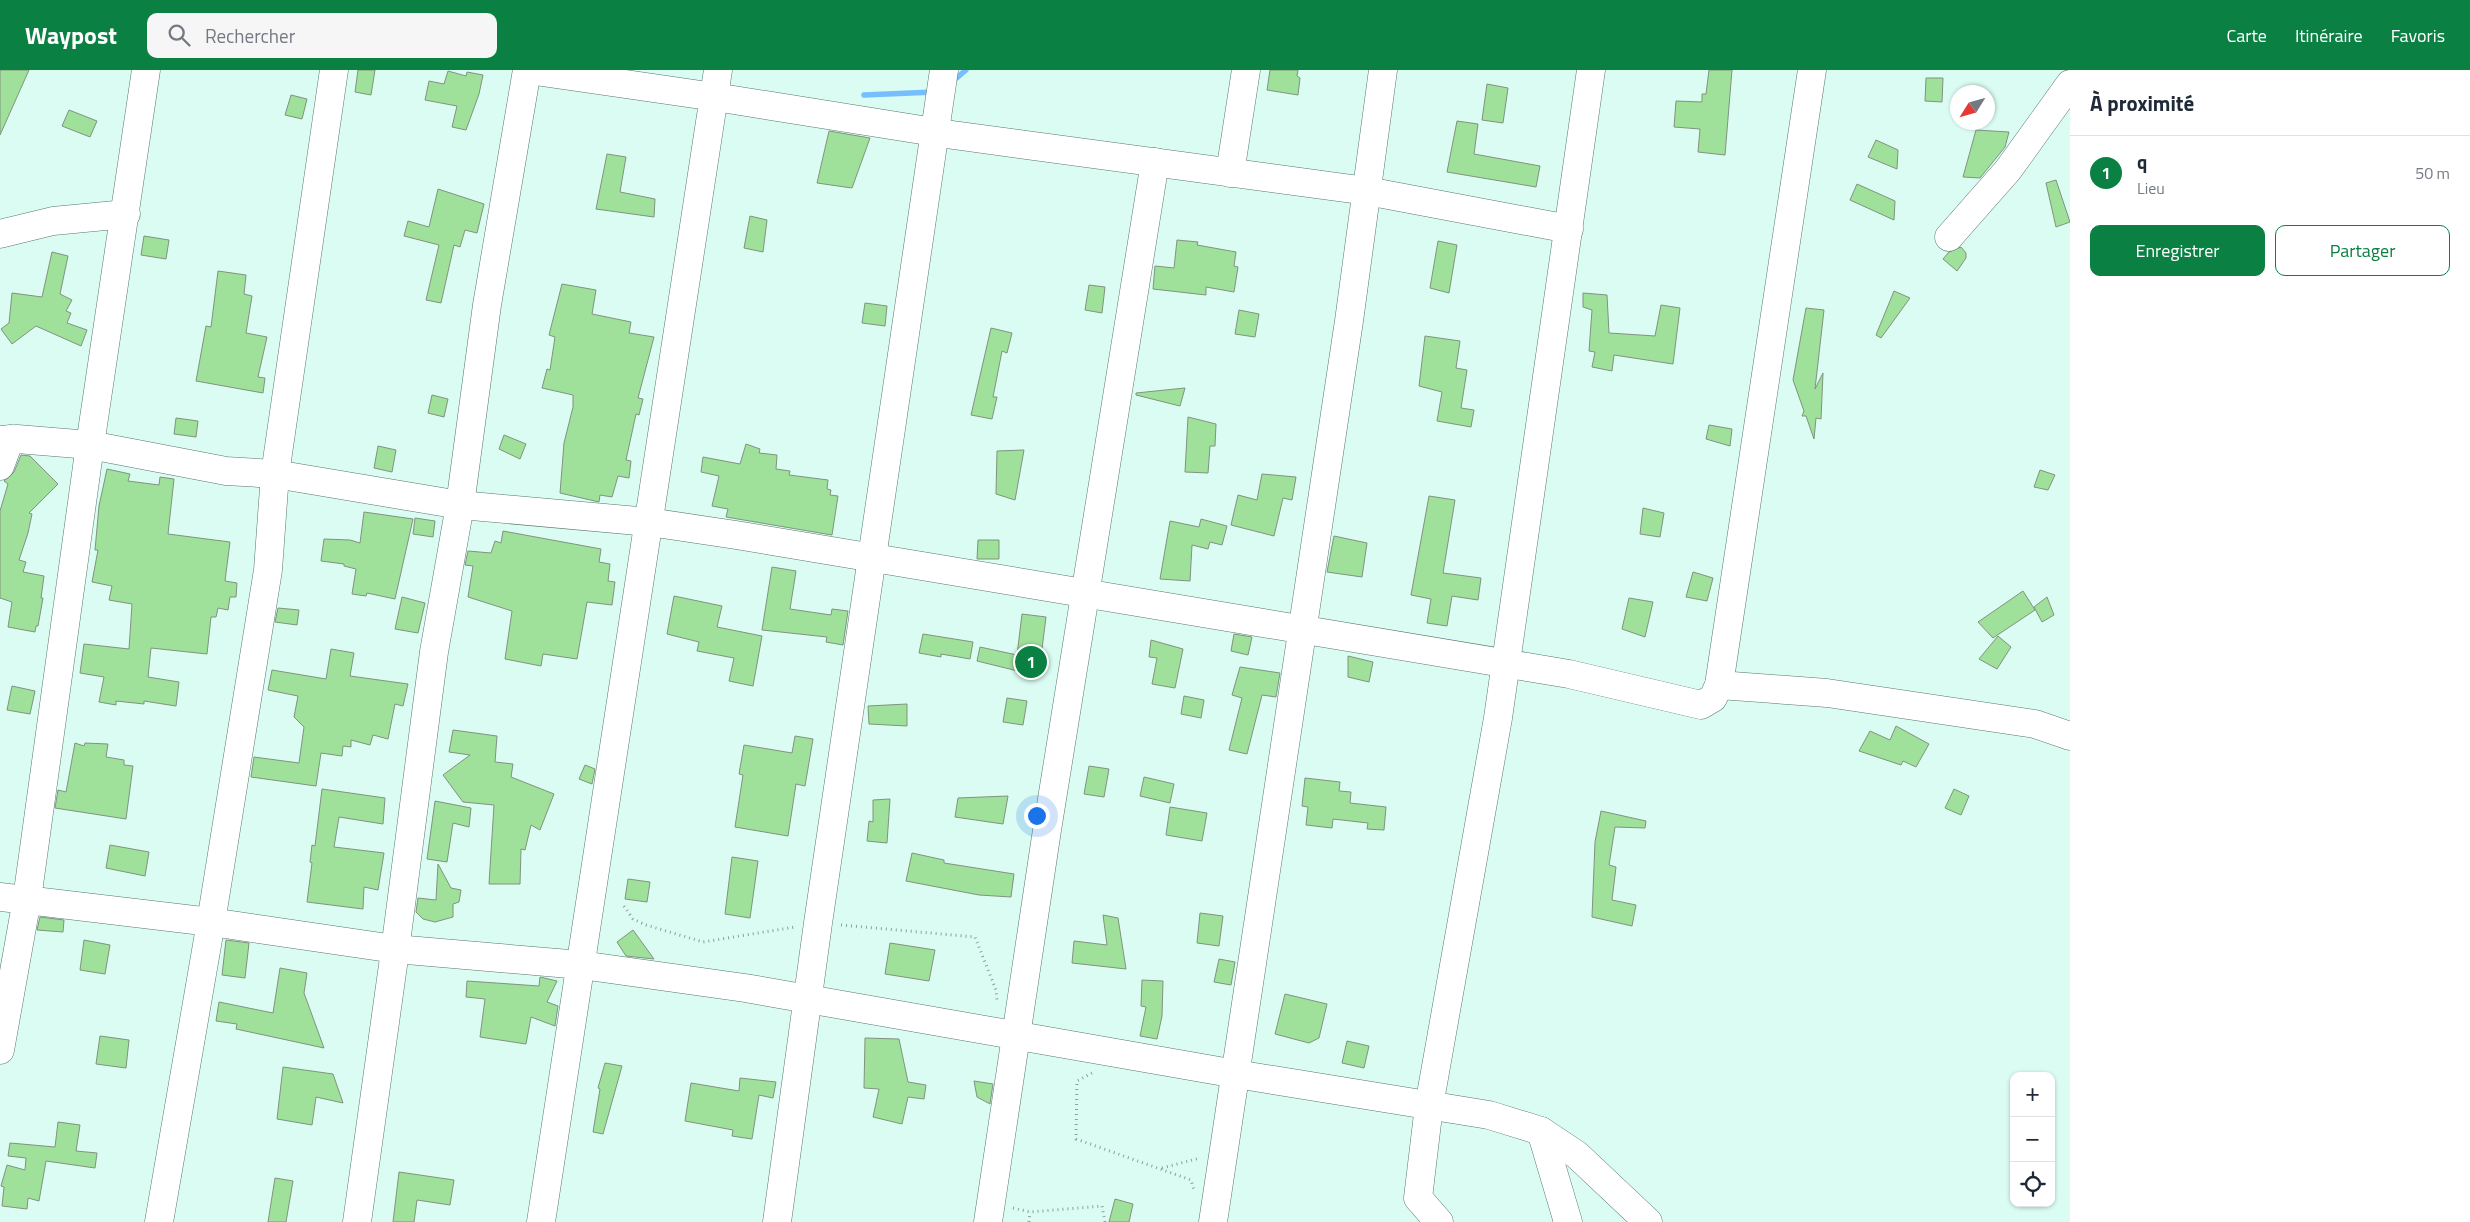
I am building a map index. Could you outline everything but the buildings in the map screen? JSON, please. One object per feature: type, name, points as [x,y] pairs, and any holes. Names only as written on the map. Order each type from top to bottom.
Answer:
[{"type":"street","points":[[0,1050],[13,898],[90,445],[146,70]]},
{"type":"street","points":[[159,1222],[211,922],[268,570],[275,474],[334,70]]},
{"type":"street","points":[[357,1222],[396,949],[434,652],[460,505],[487,305],[528,70],[936,132],[1367,191],[1569,229]]},
{"type":"street","points":[[541,1222],[718,70]]},
{"type":"street","points":[[778,1222],[808,1000],[944,70]]},
{"type":"street","points":[[1230,173],[1246,70]]},
{"type":"street","points":[[1213,1222],[1303,630],[1383,70]]},
{"type":"street","points":[[1439,1222],[1418,1198],[1430,1106],[1506,664],[1591,70]]},
{"type":"street","points":[[0,466],[5,440],[90,445],[226,471],[275,474],[460,505],[649,522],[1569,674],[1701,705],[1713,698],[1719,685],[1812,70]]},
{"type":"street","points":[[2061,70],[2070,79]]},
{"type":"street","points":[[1948,237],[2008,170],[2070,84]]},
{"type":"street","points":[[989,1212],[1085,593],[1155,162]]},
{"type":"street","points":[[0,234],[53,222],[126,214]]},
{"type":"street","points":[[1719,685],[1836,694],[2035,724],[2070,736]]},
{"type":"street","points":[[13,898],[211,922],[396,949],[581,965],[745,988],[1236,1074],[1489,1115],[1541,1131],[1576,1155],[1648,1222]]},
{"type":"street","points":[[1541,1131],[1568,1222]]},
{"type":"path","points":[[1099,1070],[1077,1081],[1076,1139],[1162,1168],[1191,1180],[1195,1196]]},
{"type":"path","points":[[1162,1168],[1224,1150]]},
{"type":"path","points":[[989,1212],[1030,1212],[1102,1206],[1105,1222]]},
{"type":"path","points":[[1029,1222],[1030,1212]]},
{"type":"waterway","points":[[952,82],[966,70]]},
{"type":"waterway","points":[[864,95],[934,92]]},
{"type":"place","name":"q","points":[[1031,662]]}]
